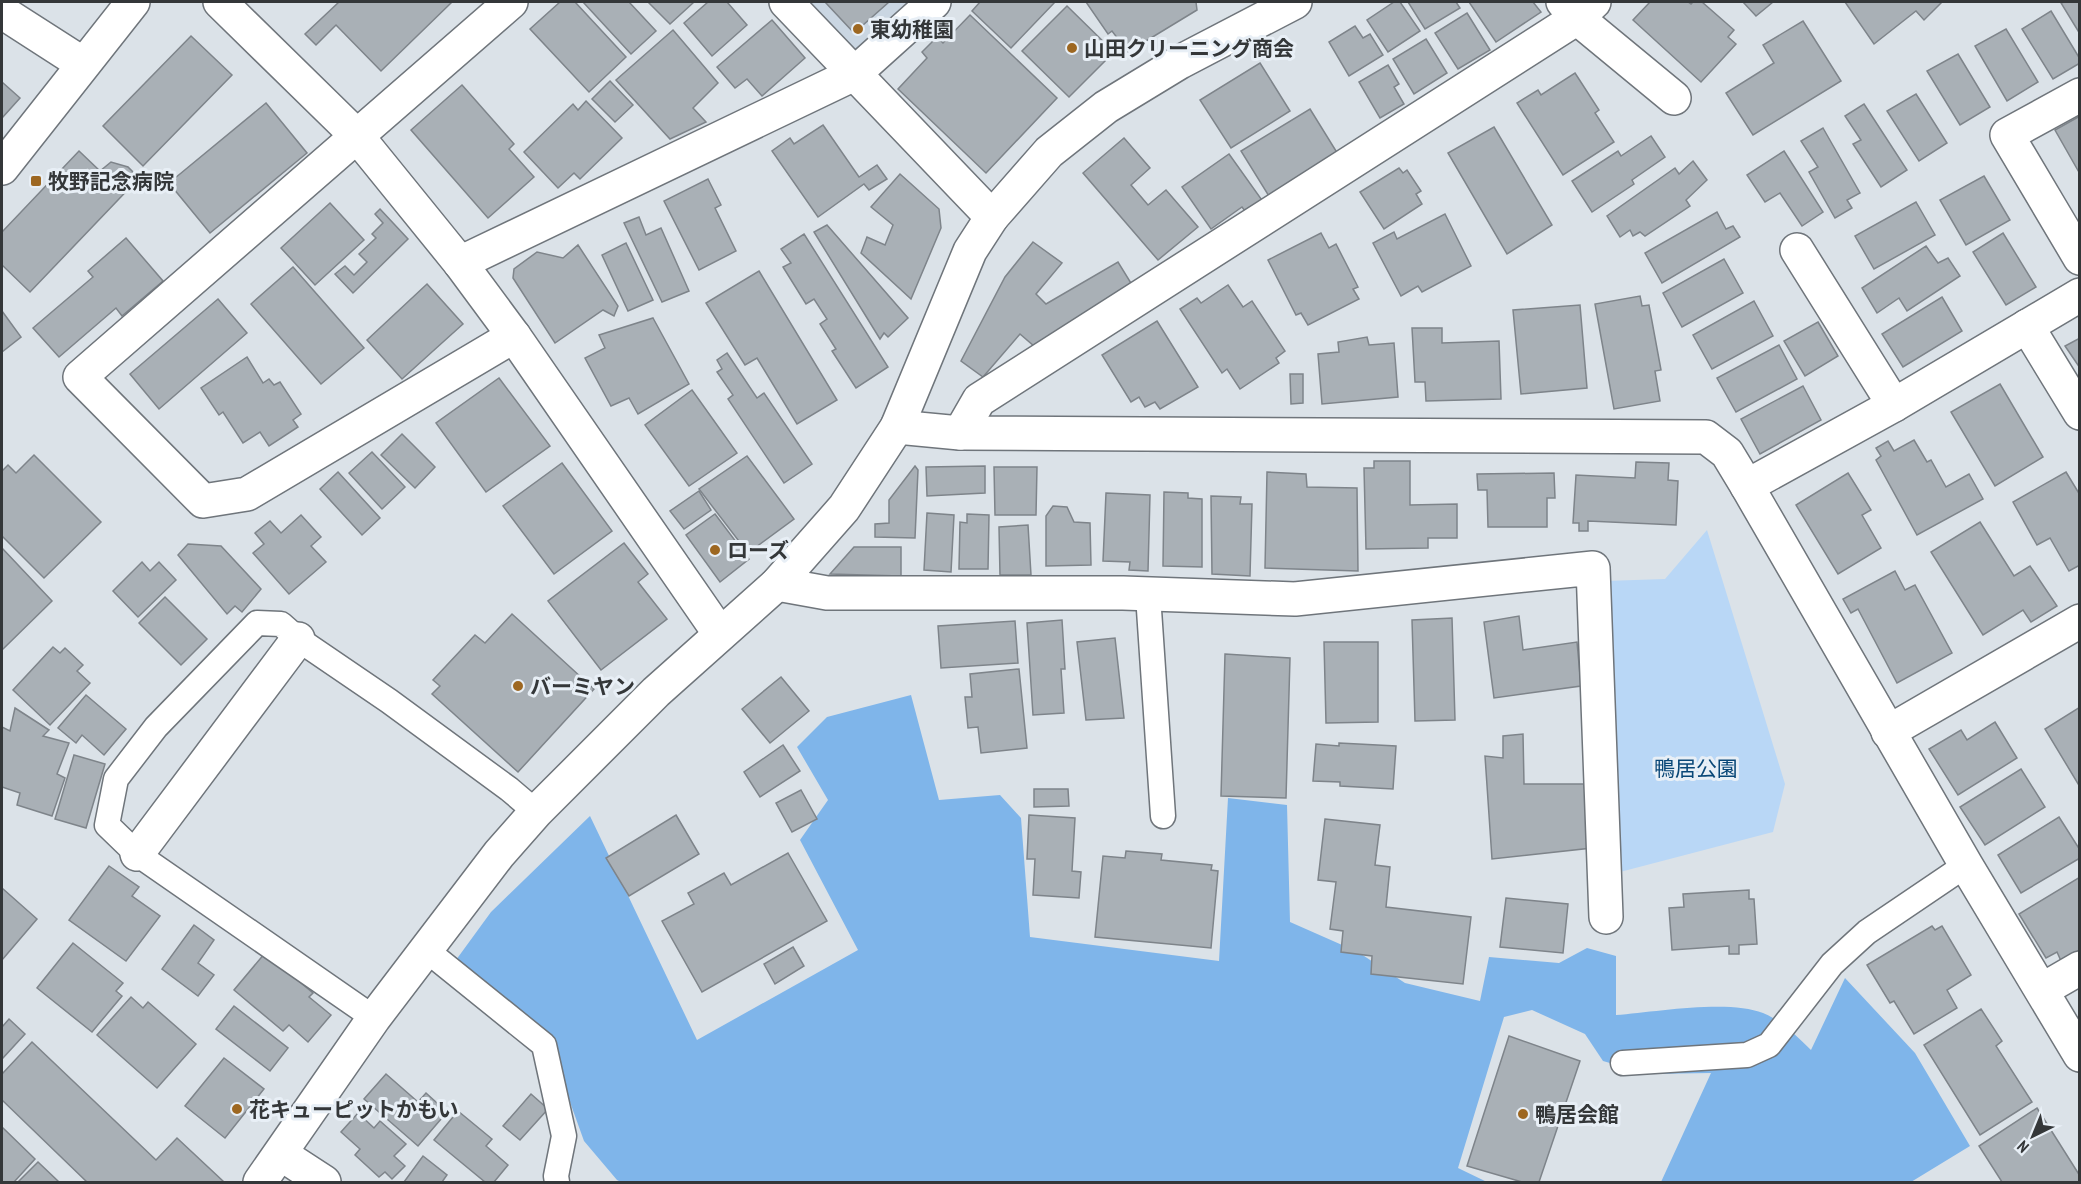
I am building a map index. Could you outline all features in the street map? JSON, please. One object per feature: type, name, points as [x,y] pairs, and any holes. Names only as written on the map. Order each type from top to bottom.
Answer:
[{"type":"street","points":[[2,168],[133,2]]},
{"type":"street","points":[[220,2],[357,136],[460,263],[514,336],[720,634]]},
{"type":"street","points":[[511,2],[81,376],[203,501],[247,494],[514,336]]},
{"type":"street","points":[[786,2],[992,217]]},
{"type":"street","points":[[460,263],[854,74],[934,2]]},
{"type":"street","points":[[260,1182],[374,1018],[499,854],[536,812],[656,692],[777,584],[844,508],[897,427],[970,251],[992,217],[1049,152],[1106,107],[1180,62],[1295,2]]},
{"type":"street","points":[[960,433],[979,400],[1578,7],[1674,98]]},
{"type":"street","points":[[2,12],[83,63]]},
{"type":"street","points":[[2079,95],[2007,135],[2079,258]]},
{"type":"street","points":[[1797,250],[1894,405]]},
{"type":"street","points":[[1748,486],[1894,405],[2079,295]]},
{"type":"street","points":[[2027,326],[2079,413]]},
{"type":"street","points":[[897,427],[960,433],[1706,437],[1727,453],[1748,486],[1888,732],[2079,1055]]},
{"type":"street","points":[[777,584],[827,593],[1148,594],[1295,599],[1593,568],[1606,917]]},
{"type":"street","points":[[1888,732],[2079,621]]},
{"type":"street","points":[[137,854],[298,639]]},
{"type":"street","points":[[2042,990],[2079,968]]},
{"type":"street","points":[[281,1154],[324,1182]]},
{"type":"lane","points":[[1148,594],[1163,816]]},
{"type":"lane","points":[[374,1018],[137,854],[107,825],[116,779],[156,727],[256,623],[281,624],[298,639],[398,707],[509,789],[536,812]]},
{"type":"lane","points":[[1623,1063],[1747,1056],[1769,1045],[1832,964],[1867,932],[1966,866]]},
{"type":"lane","points":[[425,949],[544,1046],[564,1136],[556,1176],[557,1182]]},
{"type":"shaded area","name":"東幼稚園","points":[[805,2],[915,2],[855,56]]},
{"type":"shaded area","points":[[911,695],[939,800],[1000,795],[1021,818],[1030,937],[1219,961],[1228,798],[1287,805],[1290,922],[1358,952],[1405,983],[1480,1001],[1489,957],[1559,963],[1587,948],[1616,956],[1616,1015],[1712,1007],[1748,1009],[1777,1020],[1811,1050],[1845,978],[1915,1053],[1970,1146],[1911,1182],[1661,1182],[1711,1073],[1648,1074],[1603,1061],[1585,1034],[1532,1010],[1504,1017],[1458,1168],[1487,1182],[621,1182],[617,1180],[584,1141],[547,1038],[456,960],[491,912],[590,816],[697,1040],[858,950],[800,840],[828,800],[797,747],[827,717]]},
{"type":"green space","name":"鴨居公園","points":[[1707,530],[1785,784],[1773,832],[1620,872],[1605,581],[1665,579]]},
{"type":"building","points":[[339,2],[452,2],[381,71],[336,25],[316,45],[305,34]]},
{"type":"building","points":[[560,2],[575,2],[626,57],[589,92],[530,29]]},
{"type":"building","points":[[583,2],[629,2],[656,31],[631,54]]},
{"type":"building","points":[[648,2],[694,2],[670,24]]},
{"type":"building","points":[[708,2],[727,2],[747,25],[712,56],[684,23]]},
{"type":"building","points":[[825,2],[889,2],[854,33]]},
{"type":"building","points":[[980,2],[1055,2],[1011,48],[972,11]]},
{"type":"building","points":[[1086,2],[1196,2],[1197,10],[1128,52],[1112,31],[1108,34]]},
{"type":"building","points":[[1394,2],[1400,2],[1420,31],[1388,52],[1367,20]]},
{"type":"building","points":[[1408,2],[1456,2],[1460,8],[1425,29]]},
{"type":"building","points":[[1469,2],[1533,2],[1541,12],[1496,42]]},
{"type":"building","points":[[1650,2],[1688,2],[1691,4],[1702,2],[1734,30],[1728,37],[1736,44],[1701,82],[1633,20]]},
{"type":"building","points":[[1743,2],[1773,2],[1756,16]]},
{"type":"building","points":[[1845,2],[1942,2],[1924,20],[1916,11],[1874,44]]},
{"type":"building","points":[[2080,2],[2080,34],[2061,3]]},
{"type":"building","points":[[1067,6],[1114,52],[1069,97],[1022,51]]},
{"type":"building","points":[[2051,11],[2080,59],[2080,63],[2053,79],[2022,29]]},
{"type":"building","points":[[1467,13],[1490,50],[1458,69],[1435,33]]},
{"type":"building","points":[[970,15],[1057,98],[986,173],[898,89],[927,58],[922,52],[937,37],[943,43]]},
{"type":"building","points":[[772,20],[805,58],[762,96],[747,79],[735,88],[717,67]]},
{"type":"building","points":[[1803,21],[1841,81],[1753,135],[1726,93],[1774,63],[1763,45]]},
{"type":"building","points":[[1355,26],[1363,38],[1370,34],[1383,55],[1349,76],[1329,42]]},
{"type":"building","points":[[2006,29],[2038,82],[2007,101],[1975,46]]},
{"type":"building","points":[[673,30],[718,83],[693,108],[706,122],[670,139],[616,80]]},
{"type":"building","points":[[191,36],[232,75],[143,166],[103,126]]},
{"type":"building","points":[[1426,39],[1447,73],[1414,94],[1393,59]]},
{"type":"building","points":[[1958,54],[1990,107],[1960,125],[1927,71]]},
{"type":"building","points":[[1260,63],[1290,111],[1231,148],[1200,100]]},
{"type":"building","points":[[1388,65],[1399,84],[1394,87],[1404,104],[1380,118],[1359,82]]},
{"type":"building","points":[[1575,73],[1599,110],[1595,113],[1614,142],[1563,175],[1517,103],[1538,90],[1541,95]]},
{"type":"building","points":[[610,81],[633,105],[615,122],[592,99]]},
{"type":"building","points":[[2,82],[20,98],[2,118]]},
{"type":"building","points":[[462,85],[514,144],[509,149],[534,177],[488,218],[411,130]]},
{"type":"building","points":[[1916,94],[1947,143],[1919,161],[1887,111]]},
{"type":"building","points":[[586,101],[622,138],[580,179],[574,173],[558,188],[524,152],[573,104],[578,110]]},
{"type":"building","points":[[266,103],[307,153],[210,233],[169,183]]},
{"type":"building","points":[[1864,104],[1907,170],[1881,187],[1853,144],[1861,140],[1845,116]]},
{"type":"building","points":[[1310,109],[1341,159],[1272,201],[1241,151]]},
{"type":"building","points":[[2080,116],[2080,174],[2055,130]]},
{"type":"building","points":[[823,125],[859,177],[877,165],[887,179],[869,190],[864,184],[818,217],[772,151],[790,138],[794,144]]},
{"type":"building","points":[[1494,127],[1552,225],[1507,254],[1448,153]]},
{"type":"building","points":[[1823,128],[1860,193],[1847,200],[1852,208],[1835,218],[1809,172],[1818,167],[1801,141]]},
{"type":"building","points":[[1651,136],[1665,157],[1632,180],[1634,184],[1592,212],[1572,181],[1618,151],[1621,156]]},
{"type":"building","points":[[1124,138],[1150,168],[1131,185],[1148,205],[1166,190],[1198,227],[1158,260],[1083,173]]},
{"type":"building","points":[[79,151],[100,171],[111,162],[128,167],[139,178],[30,292],[2,265],[2,232]]},
{"type":"building","points":[[1784,151],[1823,212],[1802,226],[1780,193],[1765,202],[1747,175]]},
{"type":"building","points":[[1229,154],[1264,203],[1248,215],[1242,207],[1211,229],[1182,187]]},
{"type":"building","points":[[1693,161],[1707,180],[1686,200],[1690,206],[1645,236],[1640,232],[1633,236],[1630,230],[1620,237],[1607,216],[1675,168],[1679,174]]},
{"type":"building","points":[[1399,168],[1403,173],[1407,170],[1421,191],[1416,194],[1422,204],[1384,229],[1360,192]]},
{"type":"building","points":[[900,174],[939,209],[941,228],[911,299],[861,253],[867,237],[885,245],[893,225],[871,207]]},
{"type":"building","points":[[1984,176],[2010,220],[1966,245],[1940,200]]},
{"type":"building","points":[[708,179],[721,205],[715,208],[736,251],[699,270],[664,201]]},
{"type":"building","points":[[1916,202],[1935,235],[1874,269],[1855,236]]},
{"type":"building","points":[[330,203],[364,240],[315,285],[281,248]]},
{"type":"building","points":[[380,209],[408,239],[353,293],[335,274],[345,266],[354,275],[367,262],[359,254],[376,238],[372,234],[383,223],[375,214]]},
{"type":"building","points":[[1717,212],[1726,229],[1733,226],[1740,237],[1662,283],[1645,253]]},
{"type":"building","points":[[1445,214],[1471,266],[1422,292],[1418,286],[1401,296],[1373,243],[1394,232],[1397,239]]},
{"type":"building","points":[[639,217],[646,235],[661,228],[689,291],[662,302],[624,223]]},
{"type":"building","points":[[827,225],[908,318],[888,337],[884,333],[880,339],[814,232]]},
{"type":"building","points":[[1321,233],[1329,248],[1336,244],[1358,287],[1353,289],[1359,299],[1308,325],[1301,313],[1296,315],[1268,260]]},
{"type":"building","points":[[2003,233],[2036,287],[2006,305],[1973,252]]},
{"type":"building","points":[[804,234],[888,367],[856,388],[832,351],[836,349],[820,324],[827,319],[814,299],[806,304],[783,267],[791,263],[781,249]]},
{"type":"building","points":[[126,238],[163,281],[122,316],[116,308],[59,357],[33,328],[93,277],[88,271]]},
{"type":"building","points":[[1033,242],[1062,263],[1036,294],[1046,304],[1118,262],[1134,288],[1034,346],[1020,334],[983,377],[961,361],[1005,277]]},
{"type":"building","points":[[626,243],[653,300],[628,311],[602,255]]},
{"type":"building","points":[[578,245],[618,306],[614,316],[603,310],[555,343],[513,278],[514,269],[537,252],[563,258]]},
{"type":"building","points":[[1926,246],[1938,263],[1948,258],[1960,276],[1907,311],[1899,298],[1877,313],[1862,288]]},
{"type":"building","points":[[1724,259],[1743,293],[1682,327],[1663,293]]},
{"type":"building","points":[[293,267],[364,348],[321,384],[251,304]]},
{"type":"building","points":[[759,271],[837,400],[797,424],[757,358],[745,365],[706,303]]},
{"type":"building","points":[[427,284],[463,324],[402,379],[367,340]]},
{"type":"building","points":[[1228,285],[1243,307],[1252,301],[1285,351],[1276,358],[1279,363],[1240,389],[1227,369],[1222,373],[1180,309],[1197,298],[1201,303]]},
{"type":"building","points":[[1640,296],[1642,306],[1649,305],[1661,370],[1655,371],[1660,401],[1614,409],[1595,304]]},
{"type":"building","points":[[1942,297],[1962,331],[1903,367],[1882,334]]},
{"type":"building","points":[[218,299],[247,333],[159,409],[130,374]]},
{"type":"building","points":[[1754,301],[1773,336],[1712,369],[1693,335]]},
{"type":"building","points":[[1580,305],[1587,388],[1521,394],[1513,310]]},
{"type":"building","points":[[2,311],[21,337],[2,352]]},
{"type":"building","points":[[653,318],[689,384],[638,414],[629,398],[611,406],[585,358],[605,348],[599,335]]},
{"type":"building","points":[[1157,321],[1198,387],[1160,409],[1155,402],[1145,407],[1139,397],[1131,402],[1102,355]]},
{"type":"building","points":[[1818,322],[1838,356],[1805,376],[1784,341]]},
{"type":"building","points":[[1412,328],[1442,328],[1442,343],[1499,341],[1501,399],[1426,401],[1425,382],[1415,382]]},
{"type":"building","points":[[1367,337],[1369,345],[1394,343],[1398,397],[1322,404],[1318,354],[1339,352],[1338,342]]},
{"type":"building","points":[[2080,338],[2080,368],[2065,346]]},
{"type":"building","points":[[1779,345],[1797,379],[1736,412],[1717,378]]},
{"type":"building","points":[[727,353],[757,398],[764,393],[812,464],[784,483],[728,399],[733,395],[717,372],[722,369],[717,360]]},
{"type":"building","points":[[247,357],[263,383],[269,379],[274,385],[280,382],[301,414],[293,420],[298,427],[269,446],[260,432],[243,443],[223,412],[219,415],[201,388]]},
{"type":"building","points":[[1290,374],[1303,374],[1303,403],[1291,404]]},
{"type":"building","points":[[499,378],[550,446],[486,492],[436,423]]},
{"type":"building","points":[[2000,384],[2043,457],[1995,486],[1951,412]]},
{"type":"building","points":[[1803,386],[1821,420],[1760,454],[1741,419]]},
{"type":"building","points":[[692,390],[737,453],[689,486],[645,425]]},
{"type":"building","points":[[402,434],[435,467],[415,488],[381,455]]},
{"type":"building","points":[[1914,440],[1927,462],[1931,460],[1946,487],[1969,474],[1983,499],[1917,535],[1876,460],[1881,456],[1876,448],[1888,441],[1894,451]]},
{"type":"building","points":[[372,452],[405,487],[382,509],[349,473]]},
{"type":"building","points":[[34,455],[101,522],[44,578],[2,536],[2,471],[8,465],[16,473]]},
{"type":"building","points":[[747,456],[794,519],[748,553],[699,489]]},
{"type":"building","points":[[1374,461],[1410,461],[1410,505],[1457,504],[1457,538],[1428,538],[1428,548],[1366,549],[1364,468],[1374,468]]},
{"type":"building","points":[[1636,462],[1669,463],[1668,480],[1678,481],[1676,525],[1588,521],[1588,531],[1579,531],[1579,523],[1573,523],[1576,475],[1635,478]]},
{"type":"building","points":[[562,463],[612,531],[554,574],[503,506]]},
{"type":"building","points":[[915,466],[918,470],[915,538],[875,537],[875,524],[889,523],[889,500]]},
{"type":"building","points":[[985,466],[985,493],[927,496],[926,467]]},
{"type":"building","points":[[994,467],[1037,467],[1036,515],[995,515]]},
{"type":"building","points":[[338,472],[380,518],[362,535],[320,489]]},
{"type":"building","points":[[1267,472],[1306,474],[1307,487],[1357,488],[1358,571],[1265,568]]},
{"type":"building","points":[[2066,472],[2080,495],[2080,565],[2069,571],[2050,538],[2037,545],[2013,502]]},
{"type":"building","points":[[1554,473],[1555,498],[1547,498],[1547,527],[1488,527],[1487,490],[1478,490],[1477,474]]},
{"type":"building","points":[[1848,473],[1871,510],[1862,515],[1881,548],[1838,574],[1796,505]]},
{"type":"building","points":[[699,491],[711,510],[684,529],[670,511]]},
{"type":"building","points":[[1164,492],[1188,493],[1188,498],[1202,499],[1202,567],[1163,566]]},
{"type":"building","points":[[1106,493],[1150,495],[1148,571],[1129,570],[1130,562],[1103,561]]},
{"type":"building","points":[[1211,496],[1241,497],[1240,504],[1252,504],[1250,576],[1212,574]]},
{"type":"building","points":[[1053,506],[1067,507],[1074,522],[1090,523],[1091,565],[1046,566],[1046,516]]},
{"type":"building","points":[[927,513],[954,515],[951,572],[924,570]]},
{"type":"building","points":[[715,514],[749,559],[720,582],[686,535]]},
{"type":"building","points":[[967,514],[989,515],[988,569],[959,569],[960,522],[967,523]]},
{"type":"building","points":[[301,515],[321,537],[311,546],[326,562],[289,594],[253,553],[264,544],[255,533],[270,521],[281,533]]},
{"type":"building","points":[[1980,522],[2014,576],[2030,566],[2057,606],[2031,622],[2023,610],[1983,635],[1931,552]]},
{"type":"building","points":[[1028,525],[1031,575],[1000,575],[999,527]]},
{"type":"building","points":[[624,543],[648,574],[638,582],[667,619],[601,670],[548,601]]},
{"type":"building","points":[[188,544],[221,546],[261,589],[242,612],[235,606],[227,614],[178,555]]},
{"type":"building","points":[[854,547],[901,547],[901,576],[830,574]]},
{"type":"building","points":[[2,548],[52,601],[2,650]]},
{"type":"building","points":[[142,562],[150,571],[159,562],[176,580],[138,617],[113,591]]},
{"type":"building","points":[[1895,571],[1905,590],[1915,585],[1952,653],[1897,683],[1858,609],[1851,613],[1843,599]]},
{"type":"building","points":[[165,597],[207,639],[181,665],[139,623]]},
{"type":"building","points":[[512,614],[594,689],[518,772],[432,694],[440,686],[433,680],[475,635],[485,643]]},
{"type":"building","points":[[1519,616],[1523,650],[1577,642],[1581,686],[1494,698],[1484,622]]},
{"type":"building","points":[[1452,618],[1455,720],[1415,721],[1412,620]]},
{"type":"building","points":[[1062,620],[1065,669],[1061,669],[1064,713],[1033,715],[1027,623]]},
{"type":"building","points":[[1015,621],[1018,663],[941,668],[938,626]]},
{"type":"building","points":[[1115,638],[1124,718],[1086,720],[1077,642]]},
{"type":"building","points":[[1324,642],[1378,642],[1378,722],[1326,723]]},
{"type":"building","points":[[53,647],[60,653],[65,648],[83,665],[77,671],[90,683],[50,725],[13,690]]},
{"type":"building","points":[[1225,654],[1290,658],[1286,798],[1221,796]]},
{"type":"building","points":[[1019,669],[1027,748],[981,753],[978,727],[968,728],[965,697],[972,697],[970,674]]},
{"type":"building","points":[[781,677],[809,711],[770,743],[742,709]]},
{"type":"building","points":[[86,695],[126,729],[104,755],[82,735],[76,743],[58,728]]},
{"type":"building","points":[[2080,707],[2080,787],[2045,729]]},
{"type":"building","points":[[15,708],[49,730],[43,736],[69,743],[57,774],[65,778],[52,816],[17,805],[20,793],[2,787],[2,727],[10,731]]},
{"type":"building","points":[[1995,722],[2017,758],[1958,795],[1929,749],[1961,730],[1967,740]]},
{"type":"building","points":[[1523,734],[1524,784],[1584,784],[1592,848],[1492,859],[1485,756],[1503,758],[1503,736]]},
{"type":"building","points":[[1339,743],[1396,746],[1393,789],[1340,786],[1340,782],[1313,781],[1316,744],[1339,746]]},
{"type":"building","points":[[783,745],[800,771],[760,797],[744,772]]},
{"type":"building","points":[[74,755],[105,764],[86,828],[55,819]]},
{"type":"building","points":[[2021,769],[2045,807],[1985,845],[1960,807]]},
{"type":"building","points":[[1034,789],[1068,789],[1069,806],[1034,807]]},
{"type":"building","points":[[801,790],[817,819],[792,832],[776,803]]},
{"type":"building","points":[[676,815],[699,854],[629,896],[606,858]]},
{"type":"building","points":[[1029,815],[1075,818],[1072,871],[1081,872],[1079,898],[1033,895],[1035,859],[1027,859]]},
{"type":"building","points":[[2059,817],[2080,850],[2080,858],[2021,893],[1998,855]]},
{"type":"building","points":[[1325,819],[1380,825],[1375,865],[1390,867],[1386,907],[1471,917],[1463,984],[1371,974],[1372,956],[1341,952],[1343,931],[1330,929],[1336,882],[1318,880]]},
{"type":"building","points":[[1126,851],[1162,854],[1161,860],[1212,865],[1211,870],[1218,871],[1211,948],[1095,937],[1103,856],[1125,858]]},
{"type":"building","points":[[788,853],[827,921],[702,992],[662,921],[694,904],[688,893],[724,873],[731,885]]},
{"type":"building","points":[[109,866],[139,887],[132,896],[160,916],[126,961],[69,920]]},
{"type":"building","points":[[2080,877],[2080,950],[2061,961],[2057,952],[2046,958],[2019,914]]},
{"type":"building","points":[[2,888],[37,919],[2,960]]},
{"type":"building","points":[[1749,890],[1749,899],[1754,899],[1757,944],[1739,945],[1739,954],[1729,954],[1729,946],[1672,950],[1669,908],[1684,907],[1683,894]]},
{"type":"building","points":[[1506,898],[1568,904],[1563,953],[1500,947]]},
{"type":"building","points":[[194,925],[214,940],[198,963],[214,975],[198,996],[162,969]]},
{"type":"building","points":[[1932,926],[1935,930],[1942,926],[1971,975],[1947,990],[1957,1008],[1914,1034],[1894,1001],[1890,1003],[1867,965]]},
{"type":"building","points":[[73,943],[123,983],[116,991],[122,996],[92,1032],[37,988]]},
{"type":"building","points":[[793,947],[804,966],[775,984],[764,964]]},
{"type":"building","points":[[265,953],[313,993],[309,997],[331,1015],[308,1042],[289,1025],[283,1031],[234,990]]},
{"type":"building","points":[[131,997],[143,1008],[148,1002],[196,1044],[157,1088],[97,1035]]},
{"type":"building","points":[[234,1006],[288,1048],[270,1071],[216,1029]]},
{"type":"building","points":[[1981,1009],[2002,1041],[1996,1046],[2032,1102],[1980,1135],[1924,1045]]},
{"type":"building","points":[[9,1019],[25,1034],[2,1059],[2,1027]]},
{"type":"building","name":"鴨居会館","points":[[1509,1036],[1580,1061],[1539,1182],[1522,1182],[1467,1166]]},
{"type":"building","points":[[32,1042],[156,1160],[177,1138],[224,1182],[87,1182],[2,1100],[2,1074]]},
{"type":"building","points":[[224,1058],[264,1089],[225,1138],[185,1106]]},
{"type":"building","points":[[386,1074],[418,1102],[426,1093],[447,1112],[418,1146],[364,1099]]},
{"type":"building","points":[[531,1094],[548,1109],[520,1140],[503,1126]]},
{"type":"building","points":[[2037,1108],[2080,1176],[2079,1182],[2002,1182],[1979,1146]]},
{"type":"building","points":[[458,1111],[492,1139],[486,1146],[508,1165],[494,1182],[485,1182],[434,1140]]},
{"type":"building","points":[[358,1113],[374,1128],[380,1121],[406,1144],[394,1156],[405,1166],[392,1179],[385,1172],[379,1177],[355,1155],[360,1149],[341,1132]]},
{"type":"building","points":[[2,1127],[35,1159],[14,1182],[2,1182]]},
{"type":"building","points":[[423,1156],[447,1175],[442,1182],[404,1182]]},
{"type":"building","points":[[38,1162],[59,1182],[18,1182]]},
{"type":"place","name":"東幼稚園","points":[[858,29]]},
{"type":"place","name":"山田クリーニング商会","points":[[1072,48]]},
{"type":"place","name":"牧野記念病院","points":[[36,181]]},
{"type":"place","name":"ローズ","points":[[715,550]]},
{"type":"place","name":"バーミヤン","points":[[518,686]]},
{"type":"place","name":"花キューピットかもい","points":[[237,1109]]},
{"type":"place","name":"鴨居会館","points":[[1523,1114]]}]
